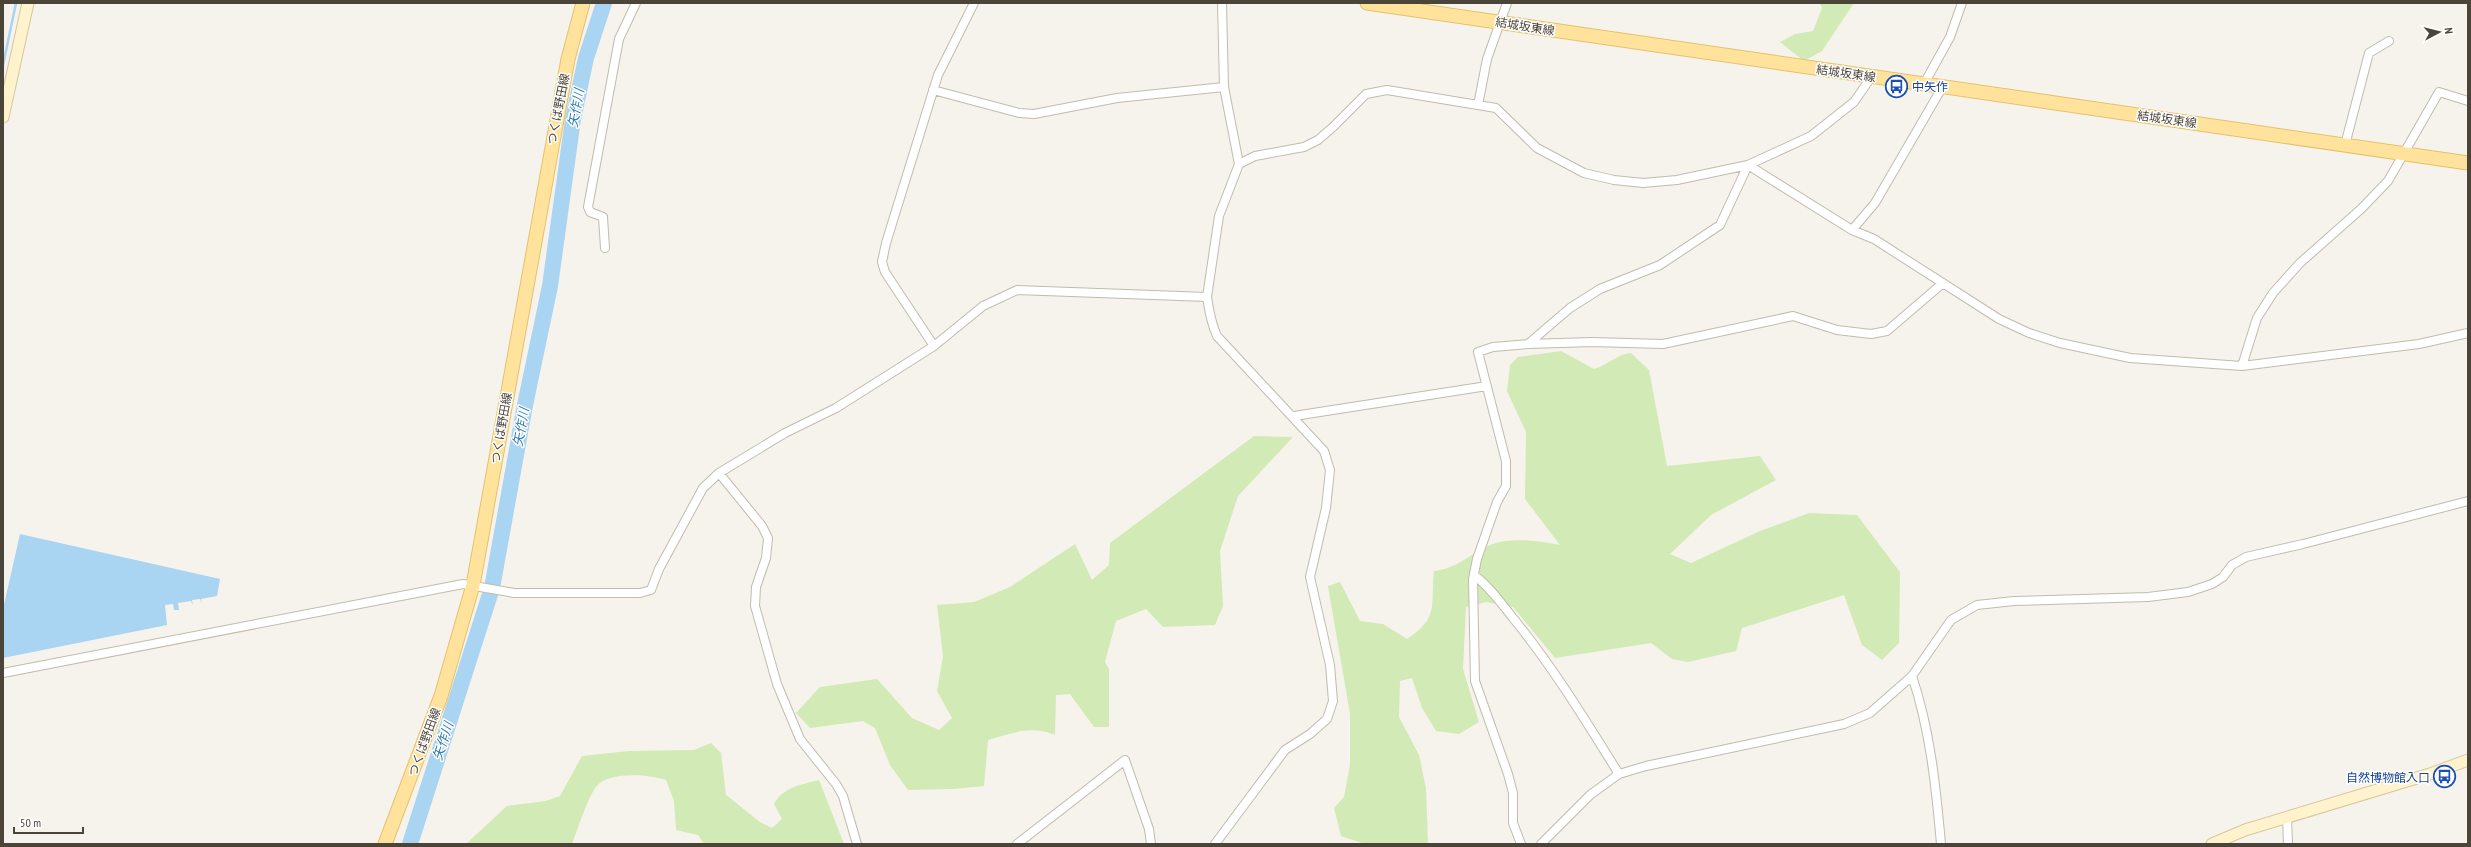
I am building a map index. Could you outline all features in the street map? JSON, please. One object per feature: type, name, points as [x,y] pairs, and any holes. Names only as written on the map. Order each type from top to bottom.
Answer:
[{"type":"main road","name":"つくば野田線","points":[[385,844],[441,696],[477,586],[566,66],[582,3]]},
{"type":"main road","name":"結城坂東線","points":[[1367,3],[2468,163]]},
{"type":"street","points":[[3,117],[28,3]]},
{"type":"street","points":[[606,248],[603,218],[590,212],[588,207],[619,39],[636,3]]},
{"type":"street","points":[[934,346],[884,272],[882,262],[886,242],[933,90],[942,65],[974,3]]},
{"type":"street","points":[[1215,844],[1285,750],[1310,734],[1327,718],[1333,701],[1330,665],[1310,577],[1326,508],[1330,470],[1324,451],[1294,416],[1273,398],[1217,336],[1212,325],[1207,297],[1219,216],[1239,164],[1224,87],[1222,3]]},
{"type":"street","points":[[1478,105],[1487,59],[1506,3]]},
{"type":"street","points":[[1924,84],[1950,37],[1962,3]]},
{"type":"street","points":[[2345,145],[2369,53],[2390,41]]},
{"type":"street","points":[[1239,164],[1256,156],[1304,147],[1318,140],[1366,94],[1387,90],[1496,108],[1537,148],[1584,173],[1614,180],[1643,183],[1676,180],[1748,166],[1811,136],[1854,102],[1872,76]]},
{"type":"street","points":[[1852,230],[1875,203],[1943,86]]},
{"type":"street","points":[[933,90],[1019,113],[1034,114],[1117,98],[1224,87]]},
{"type":"street","points":[[2242,366],[2257,318],[2273,293],[2300,263],[2361,209],[2388,181],[2439,92],[2468,101]]},
{"type":"street","points":[[1748,166],[1852,230],[1874,240],[1999,320],[2029,333],[2060,343],[2130,358],[2242,366],[2419,344],[2468,333]]},
{"type":"street","points":[[1528,344],[1570,308],[1600,289],[1660,265],[1720,225],[1748,166]]},
{"type":"street","points":[[1521,844],[1513,823],[1513,793],[1508,774],[1475,681],[1473,579],[1475,576],[1477,559],[1497,502],[1506,486],[1506,461],[1478,352],[1494,347],[1528,344],[1592,342],[1663,344],[1793,316],[1838,330],[1871,334],[1887,331],[1943,283]]},
{"type":"street","points":[[3,673],[463,584],[504,592],[530,594],[640,593],[651,590],[659,569],[703,488],[719,473],[785,433],[836,408],[934,346],[983,306],[1017,290],[1207,297]]},
{"type":"street","points":[[1294,416],[1487,386]]},
{"type":"street","points":[[719,473],[762,526],[768,538],[766,558],[756,587],[755,606],[777,684],[800,739],[836,784],[843,796],[857,844]]},
{"type":"street","points":[[1541,844],[1590,795],[1619,774],[1646,766],[1844,724],[1870,713],[1912,676],[1950,620],[1977,605],[2014,601],[2148,597],[2188,592],[2212,584],[2232,565],[2246,556],[2302,544],[2468,501]]},
{"type":"street","points":[[1475,576],[1484,583],[1527,634],[1556,675],[1619,774]]},
{"type":"street","points":[[1912,676],[1922,704],[1931,753],[1941,844]]},
{"type":"street","points":[[1017,844],[1125,760],[1149,829],[1151,844]]},
{"type":"street","points":[[2212,844],[2287,817],[2430,774],[2468,760]]},
{"type":"street","points":[[2287,817],[2288,844]]},
{"type":"green space","points":[[1820,3],[1854,3],[1822,51],[1804,61],[1780,42],[1795,34],[1813,31],[1822,8]]},
{"type":"green space","points":[[1561,351],[1594,369],[1621,355],[1631,353],[1649,370],[1667,466],[1760,456],[1776,480],[1711,515],[1670,554],[1691,563],[1760,531],[1809,513],[1857,515],[1900,572],[1899,643],[1882,660],[1862,645],[1844,595],[1742,628],[1736,651],[1688,662],[1672,659],[1651,643],[1555,658],[1513,607],[1486,602],[1466,607],[1463,669],[1479,722],[1459,734],[1436,731],[1422,708],[1412,678],[1400,681],[1399,717],[1419,755],[1426,788],[1428,844],[1365,844],[1341,836],[1334,808],[1344,797],[1350,765],[1350,714],[1328,586],[1340,582],[1360,621],[1383,624],[1407,639],[1425,624],[1429,617],[1432,602],[1434,571],[1442,570],[1457,564],[1485,547],[1501,542],[1526,540],[1560,545],[1525,499],[1526,432],[1507,391],[1510,365],[1518,357]]},
{"type":"green space","points":[[1254,436],[1293,437],[1238,496],[1220,551],[1223,606],[1215,625],[1163,627],[1146,609],[1116,621],[1105,662],[1109,669],[1109,727],[1094,727],[1070,694],[1056,695],[1055,735],[1030,730],[988,740],[984,786],[953,789],[908,790],[890,765],[875,728],[863,721],[810,728],[796,713],[820,687],[877,679],[912,718],[939,730],[952,718],[937,691],[943,656],[937,605],[974,602],[1010,587],[1075,544],[1092,580],[1109,565],[1110,543]]},
{"type":"green space","points":[[711,743],[721,753],[726,795],[760,822],[772,828],[782,819],[774,804],[778,798],[787,790],[819,780],[844,844],[704,844],[698,835],[676,830],[674,801],[666,780],[649,776],[629,775],[609,778],[601,782],[596,787],[586,806],[572,844],[466,844],[507,806],[546,801],[560,796],[582,756],[629,751],[694,750]]},
{"type":"water","points":[[20,534],[220,579],[217,596],[201,599],[202,604],[200,599],[192,600],[193,606],[191,601],[178,603],[179,610],[174,610],[173,604],[165,605],[167,625],[3,658],[3,609]]},
{"type":"waterway","points":[[3,65],[16,3]]},
{"type":"waterway","name":"矢作川","points":[[410,844],[492,588],[525,405],[550,286],[573,119],[586,58],[604,3]]},
{"type":"place","name":"中矢作","points":[[1897,86]]},
{"type":"place","name":"自然博物館入口","points":[[2445,777]]}]
